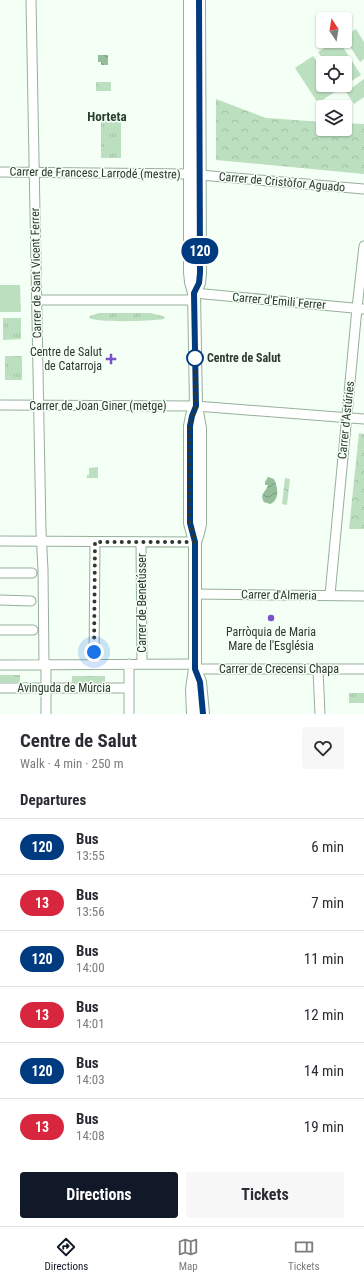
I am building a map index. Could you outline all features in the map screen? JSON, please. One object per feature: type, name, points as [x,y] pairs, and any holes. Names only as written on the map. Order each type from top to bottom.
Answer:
[{"type":"street","name":"Carrer de Sant Vicent Ferrer","points":[[31,0],[38,405],[46,714]]},
{"type":"street","points":[[190,0],[195,174]]},
{"type":"street","points":[[193,714],[192,689],[195,666],[195,542],[200,524],[200,428],[196,406],[194,297],[190,272],[195,174],[199,0]]},
{"type":"street","name":"Carrer de Francesc Larrodé (mestre)","points":[[0,172],[195,174]]},
{"type":"street","name":"Carrer de Cristòfor Aguado","points":[[195,174],[364,189]]},
{"type":"street","name":"Carrer d'Astúries","points":[[330,595],[347,417],[360,309],[364,246]]},
{"type":"street","name":"Carrer d'Emili Ferrer","points":[[37,300],[194,297],[360,309]]},
{"type":"street","name":"Carrer de Joan Giner (metge)","points":[[0,405],[196,406],[364,419]]},
{"type":"street","points":[[0,541],[195,542]]},
{"type":"street","points":[[94,664],[95,542]]},
{"type":"street","name":"Carrer de Benetússer","points":[[142,542],[142,664]]},
{"type":"street","points":[[0,572],[32,573]]},
{"type":"street","name":"Carrer d'Almeria","points":[[194,594],[364,596]]},
{"type":"street","points":[[0,600],[31,601]]},
{"type":"street","points":[[0,630],[33,630]]},
{"type":"street","points":[[129,664],[129,714]]},
{"type":"street","name":"Avinguda de Múrcia","points":[[0,665],[142,664],[195,666]]},
{"type":"street","points":[[195,666],[200,682],[203,714]]},
{"type":"street","name":"Carrer de Crecensi Chapa","points":[[195,666],[364,669]]},
{"type":"street","points":[[318,669],[320,714]]},
{"type":"street","name":"Avinguda de Múrcia","points":[[0,688],[129,688]]},
{"type":"green space","points":[[356,29],[364,42],[364,59],[360,62],[351,48],[352,32]]},
{"type":"green space","points":[[325,48],[344,48],[349,56],[321,56],[318,52]]},
{"type":"green space","points":[[313,56],[316,60],[316,92],[334,92],[322,100],[316,100],[295,68]]},
{"type":"green space","points":[[352,61],[361,75],[352,81]]},
{"type":"green space","points":[[364,79],[364,97],[354,104],[346,92],[352,92],[352,88]]},
{"type":"green space","points":[[96,82],[111,82],[111,91],[96,91]]},
{"type":"green space","points":[[216,99],[266,118],[316,122],[316,136],[352,136],[352,123],[364,124],[364,174],[216,160]]},
{"type":"green space","points":[[101,119],[121,119],[121,158],[101,158]]},
{"type":"green space","points":[[0,285],[20,285],[21,312],[0,312]]},
{"type":"green space","points":[[99,313],[151,313],[165,317],[164,319],[157,320],[125,321],[103,321],[89,318],[90,316]]},
{"type":"green space","points":[[3,318],[21,318],[21,339],[3,340]]},
{"type":"green space","points":[[5,356],[22,356],[22,380],[5,380]]},
{"type":"green space","points":[[359,433],[364,434],[364,529],[349,529]]},
{"type":"green space","points":[[98,467],[98,478],[87,478],[87,475],[89,475],[89,468]]},
{"type":"green space","points":[[285,478],[290,479],[287,505],[282,504]]},
{"type":"green space","points":[[0,675],[20,675],[20,682],[0,682]]},
{"type":"green space","points":[[72,676],[105,676],[105,682],[72,682]]},
{"type":"green space","points":[[349,693],[364,693],[364,703],[349,703]]},
{"type":"water","points":[[98,55],[108,55],[108,65],[101,65],[101,62],[98,62]]},
{"type":"water","points":[[268,477],[274,479],[277,489],[277,496],[270,504],[264,502],[262,497],[268,485],[265,485],[265,482]]},
{"type":"bus line","name":"120","points":[[199,0],[200,273],[199,283],[194,293],[196,406],[190,426],[190,523],[195,542],[195,669],[202,688],[203,714]]},
{"type":"place","name":"Centre de Salut","points":[[195,358]]},
{"type":"place","name":"Centre de Salut de Catarroja","points":[[111,359]]},
{"type":"place","name":"Parròquia de Maria Mare de l'Església","points":[[271,618]]},
{"type":"district","name":"Horteta","points":[[107,116]]},
{"type":"route","points":[[94,652],[95,542],[195,542],[190,523],[190,426],[196,406],[195,358]]}]
